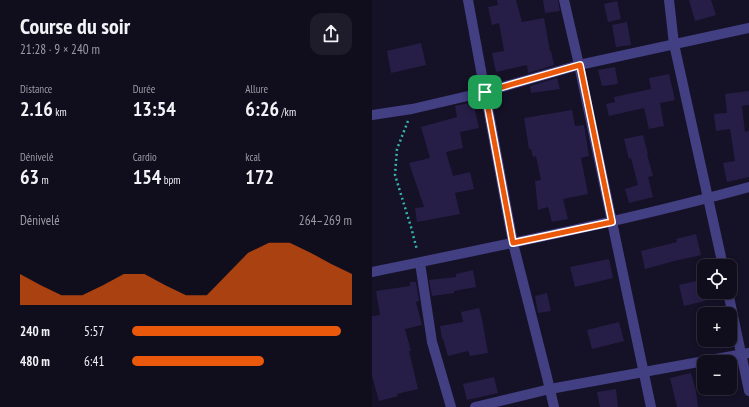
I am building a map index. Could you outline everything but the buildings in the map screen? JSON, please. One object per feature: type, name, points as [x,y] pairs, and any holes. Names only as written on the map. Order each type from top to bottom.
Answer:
[{"type":"street","points":[[468,0],[513,243],[554,407]]},
{"type":"street","points":[[564,0],[580,65],[651,407]]},
{"type":"street","points":[[669,0],[674,44],[721,259]]},
{"type":"street","points":[[372,115],[412,109],[485,92],[580,65],[749,28]]},
{"type":"street","points":[[372,272],[612,222],[749,187]]},
{"type":"street","points":[[420,263],[432,342],[451,407]]},
{"type":"street","points":[[730,299],[745,354],[749,391]]},
{"type":"street","points":[[475,407],[550,389],[745,354]]},
{"type":"path","points":[[412,109],[397,149],[395,175],[420,263]]},
{"type":"route","points":[[580,65],[612,222],[513,243],[485,92],[580,65]]}]
